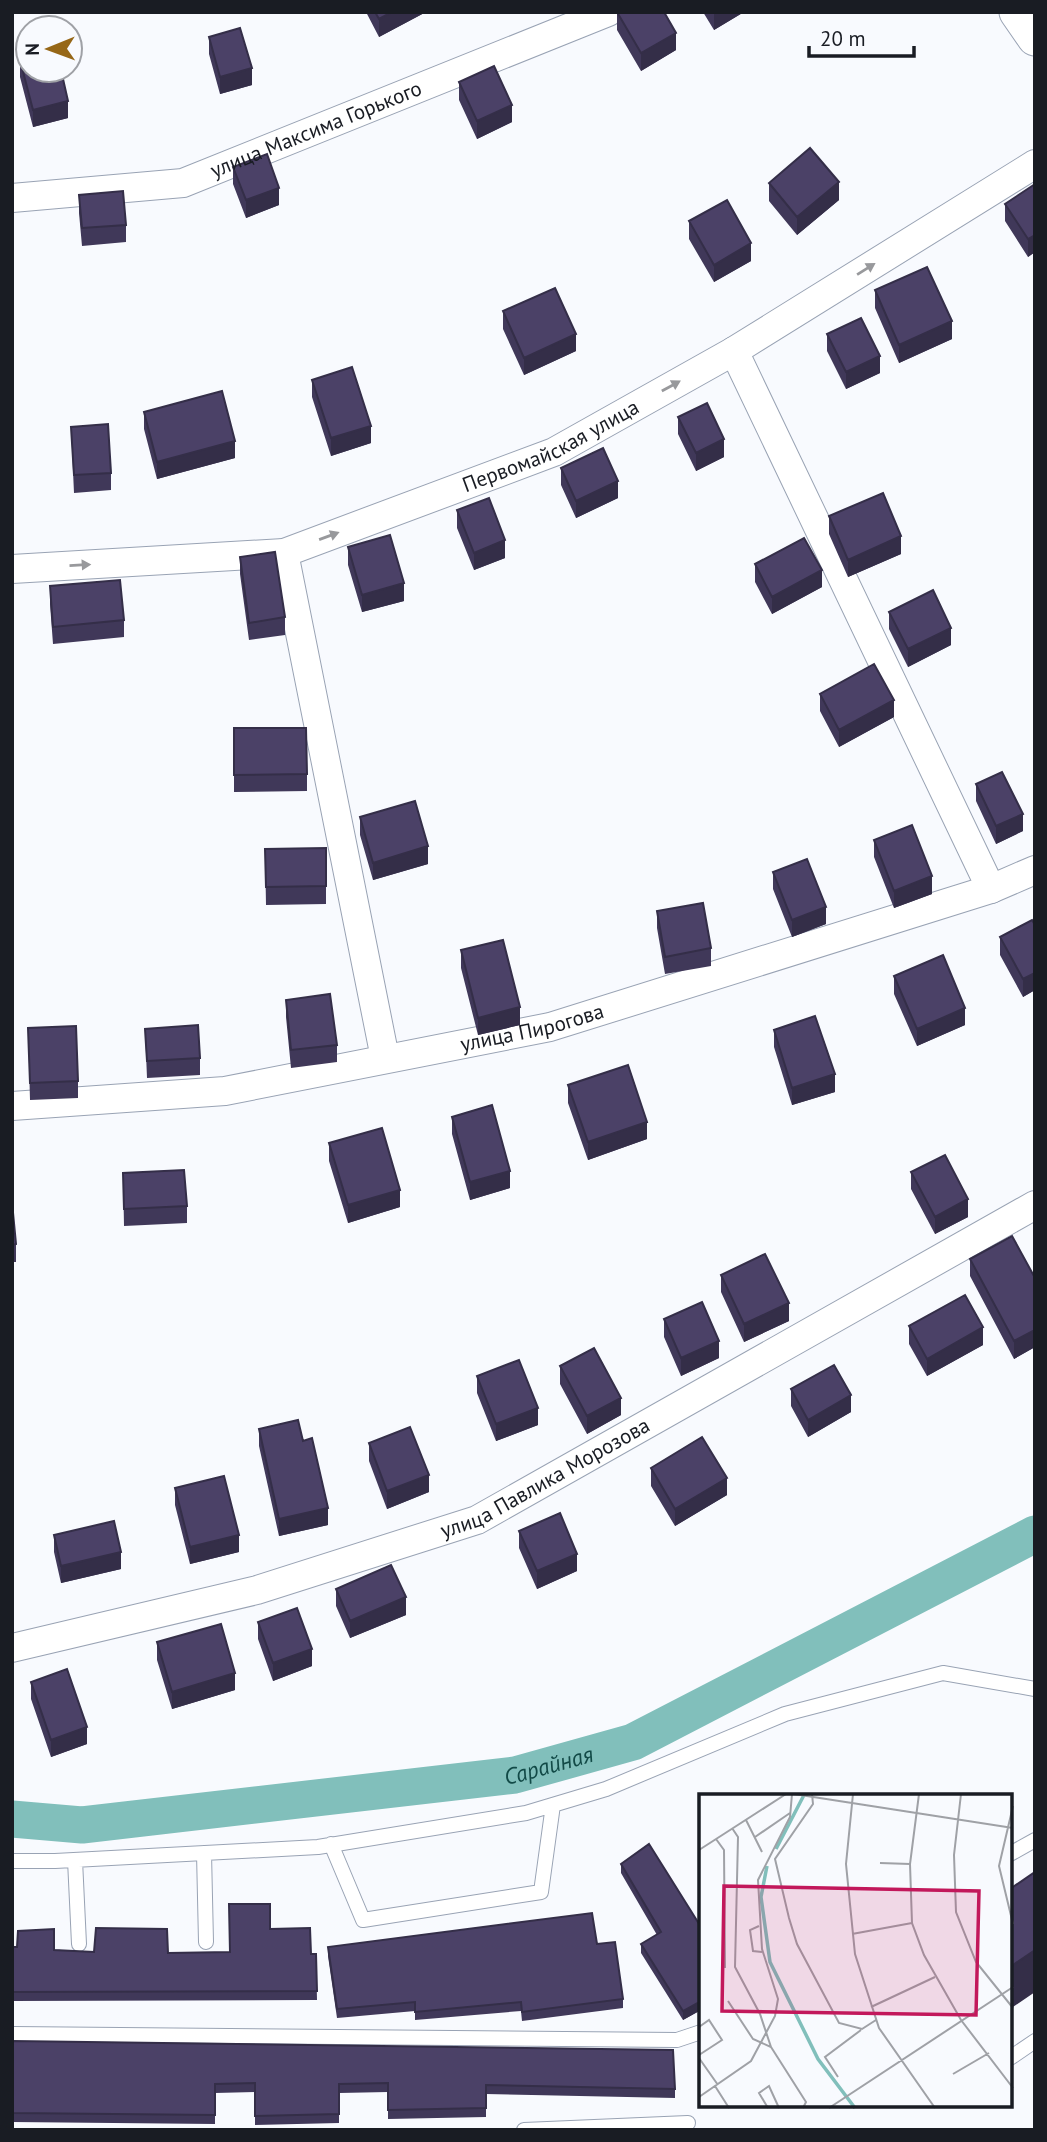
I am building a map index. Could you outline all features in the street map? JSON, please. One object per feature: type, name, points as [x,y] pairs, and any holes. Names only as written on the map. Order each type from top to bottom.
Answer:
[{"type":"street","name":"улица Максима Горького","points":[[12,198],[183,183],[608,12]]},
{"type":"street","points":[[1017,12],[1035,38]]},
{"type":"street","name":"Первомайская улица","points":[[12,569],[284,553],[554,452],[734,351],[1035,164]]},
{"type":"street","points":[[734,351],[991,889]]},
{"type":"street","points":[[284,553],[385,1058]]},
{"type":"street","name":"улица Пирогова","points":[[12,1106],[225,1091],[550,1027],[991,889],[1035,870]]},
{"type":"street","name":"улица Павлика Морозова","points":[[12,1648],[257,1590],[477,1520],[1035,1205]]},
{"type":"lane","points":[[12,1861],[75,1860],[331,1844],[526,1813],[606,1789],[785,1714],[943,1673],[1035,1689]]},
{"type":"lane","points":[[331,1844],[363,1920],[541,1892],[553,1805]]},
{"type":"lane","points":[[1012,1853],[1035,1840]]},
{"type":"lane","points":[[204,1853],[206,1942]]},
{"type":"lane","points":[[75,1860],[79,1944]]},
{"type":"lane","points":[[12,2034],[677,2040],[699,2033]]},
{"type":"lane","points":[[1012,2057],[1035,2041]]},
{"type":"lane","points":[[524,2130],[688,2123]]},
{"type":"building","points":[[375,12],[392,12],[379,19]]},
{"type":"building","points":[[617,12],[664,12],[676,33],[641,53]]},
{"type":"building","points":[[240,28],[252,68],[220,77],[209,37]]},
{"type":"building","points":[[494,66],[512,105],[477,121],[459,82]]},
{"type":"building","points":[[26,84],[64,84],[68,101],[33,110]]},
{"type":"building","points":[[810,148],[839,182],[797,217],[769,183]]},
{"type":"building","points":[[267,154],[279,188],[246,200],[233,167]]},
{"type":"building","points":[[1035,184],[1035,235],[1028,239],[1005,204]]},
{"type":"building","points":[[123,191],[126,225],[82,228],[79,195]]},
{"type":"building","points":[[727,200],[751,243],[714,265],[689,221]]},
{"type":"building","points":[[927,267],[952,321],[899,345],[875,290]]},
{"type":"building","points":[[555,288],[576,334],[524,358],[503,311]]},
{"type":"building","points":[[861,318],[880,356],[846,372],[827,334]]},
{"type":"building","points":[[352,367],[371,426],[331,438],[312,380]]},
{"type":"building","points":[[222,391],[235,441],[157,462],[144,412]]},
{"type":"building","points":[[707,403],[724,439],[696,453],[678,417]]},
{"type":"building","points":[[108,424],[111,473],[74,475],[71,427]]},
{"type":"building","points":[[603,448],[618,481],[576,501],[561,468]]},
{"type":"building","points":[[883,493],[901,536],[848,560],[829,516]]},
{"type":"building","points":[[489,498],[505,540],[474,553],[457,510]]},
{"type":"building","points":[[390,535],[404,583],[362,595],[348,547]]},
{"type":"building","points":[[804,538],[822,570],[772,597],[755,564]]},
{"type":"building","points":[[275,552],[285,617],[249,623],[240,557]]},
{"type":"building","points":[[120,580],[124,620],[53,627],[50,586]]},
{"type":"building","points":[[933,590],[951,628],[908,649],[889,612]]},
{"type":"building","points":[[874,664],[894,700],[839,730],[820,694]]},
{"type":"building","points":[[234,728],[306,728],[307,774],[234,775]]},
{"type":"building","points":[[1002,772],[1023,814],[996,826],[976,784]]},
{"type":"building","points":[[415,801],[428,846],[373,863],[360,817]]},
{"type":"building","points":[[912,825],[932,876],[894,891],[874,840]]},
{"type":"building","points":[[326,848],[326,886],[266,887],[265,849]]},
{"type":"building","points":[[807,859],[826,907],[792,920],[773,872]]},
{"type":"building","points":[[703,903],[711,948],[665,957],[657,911]]},
{"type":"building","points":[[1032,920],[1035,925],[1035,973],[1023,979],[1000,937]]},
{"type":"building","points":[[503,940],[520,1007],[478,1018],[461,950]]},
{"type":"building","points":[[943,955],[965,1008],[917,1029],[894,976]]},
{"type":"building","points":[[330,994],[337,1045],[291,1050],[286,1000]]},
{"type":"building","points":[[815,1016],[835,1074],[792,1088],[774,1030]]},
{"type":"building","points":[[198,1025],[200,1058],[147,1061],[145,1029]]},
{"type":"building","points":[[76,1026],[78,1081],[30,1083],[28,1028]]},
{"type":"building","points":[[628,1065],[647,1122],[588,1142],[568,1085]]},
{"type":"building","points":[[492,1105],[510,1171],[470,1182],[452,1117]]},
{"type":"building","points":[[382,1128],[400,1190],[348,1205],[329,1143]]},
{"type":"building","points":[[945,1155],[968,1199],[935,1217],[911,1172]]},
{"type":"building","points":[[184,1170],[187,1206],[124,1209],[123,1173]]},
{"type":"building","points":[[12,1202],[16,1244],[12,1245]]},
{"type":"building","points":[[1012,1236],[1035,1278],[1035,1330],[1014,1341],[970,1259]]},
{"type":"building","points":[[765,1254],[789,1303],[744,1324],[721,1275]]},
{"type":"building","points":[[965,1295],[983,1327],[927,1359],[909,1326]]},
{"type":"building","points":[[702,1302],[719,1341],[681,1358],[664,1319]]},
{"type":"building","points":[[594,1348],[621,1398],[587,1416],[560,1366]]},
{"type":"building","points":[[519,1360],[538,1408],[496,1424],[477,1376]]},
{"type":"building","points":[[834,1365],[851,1395],[808,1420],[791,1389]]},
{"type":"building","points":[[298,1420],[303,1441],[312,1438],[328,1508],[279,1519],[259,1429]]},
{"type":"building","points":[[410,1427],[429,1475],[387,1491],[369,1443]]},
{"type":"building","points":[[702,1437],[727,1478],[675,1509],[651,1468]]},
{"type":"building","points":[[224,1476],[239,1535],[190,1547],[175,1488]]},
{"type":"building","points":[[560,1513],[577,1554],[537,1571],[519,1531]]},
{"type":"building","points":[[114,1521],[121,1552],[61,1566],[54,1535]]},
{"type":"building","points":[[391,1565],[406,1597],[350,1621],[336,1589]]},
{"type":"building","points":[[297,1608],[312,1649],[273,1663],[258,1622]]},
{"type":"building","points":[[221,1624],[235,1673],[172,1692],[157,1642]]},
{"type":"building","points":[[67,1669],[87,1727],[51,1740],[31,1682]]},
{"type":"building","points":[[649,1844],[699,1924],[699,2002],[683,2011],[641,1944],[661,1932],[621,1864]]},
{"type":"building","points":[[1035,1872],[1035,1950],[1012,1966],[1012,1888]]},
{"type":"building","points":[[229,1904],[270,1904],[270,1929],[310,1928],[311,1954],[316,1954],[317,1991],[12,1992],[12,1947],[17,1947],[18,1931],[54,1929],[54,1950],[94,1952],[96,1928],[167,1929],[168,1953],[230,1952]]},
{"type":"building","points":[[592,1913],[597,1944],[615,1942],[623,1999],[522,2012],[521,2002],[415,2012],[415,2002],[337,2009],[328,1947]]},
{"type":"building","points":[[12,2041],[673,2050],[675,2089],[486,2085],[486,2108],[388,2110],[388,2083],[339,2084],[339,2114],[255,2116],[255,2083],[215,2084],[215,2115],[12,2113]]},
{"type":"waterway","name":"Сарайная","points":[[12,1819],[82,1825],[515,1775],[633,1742],[1035,1534]]}]
